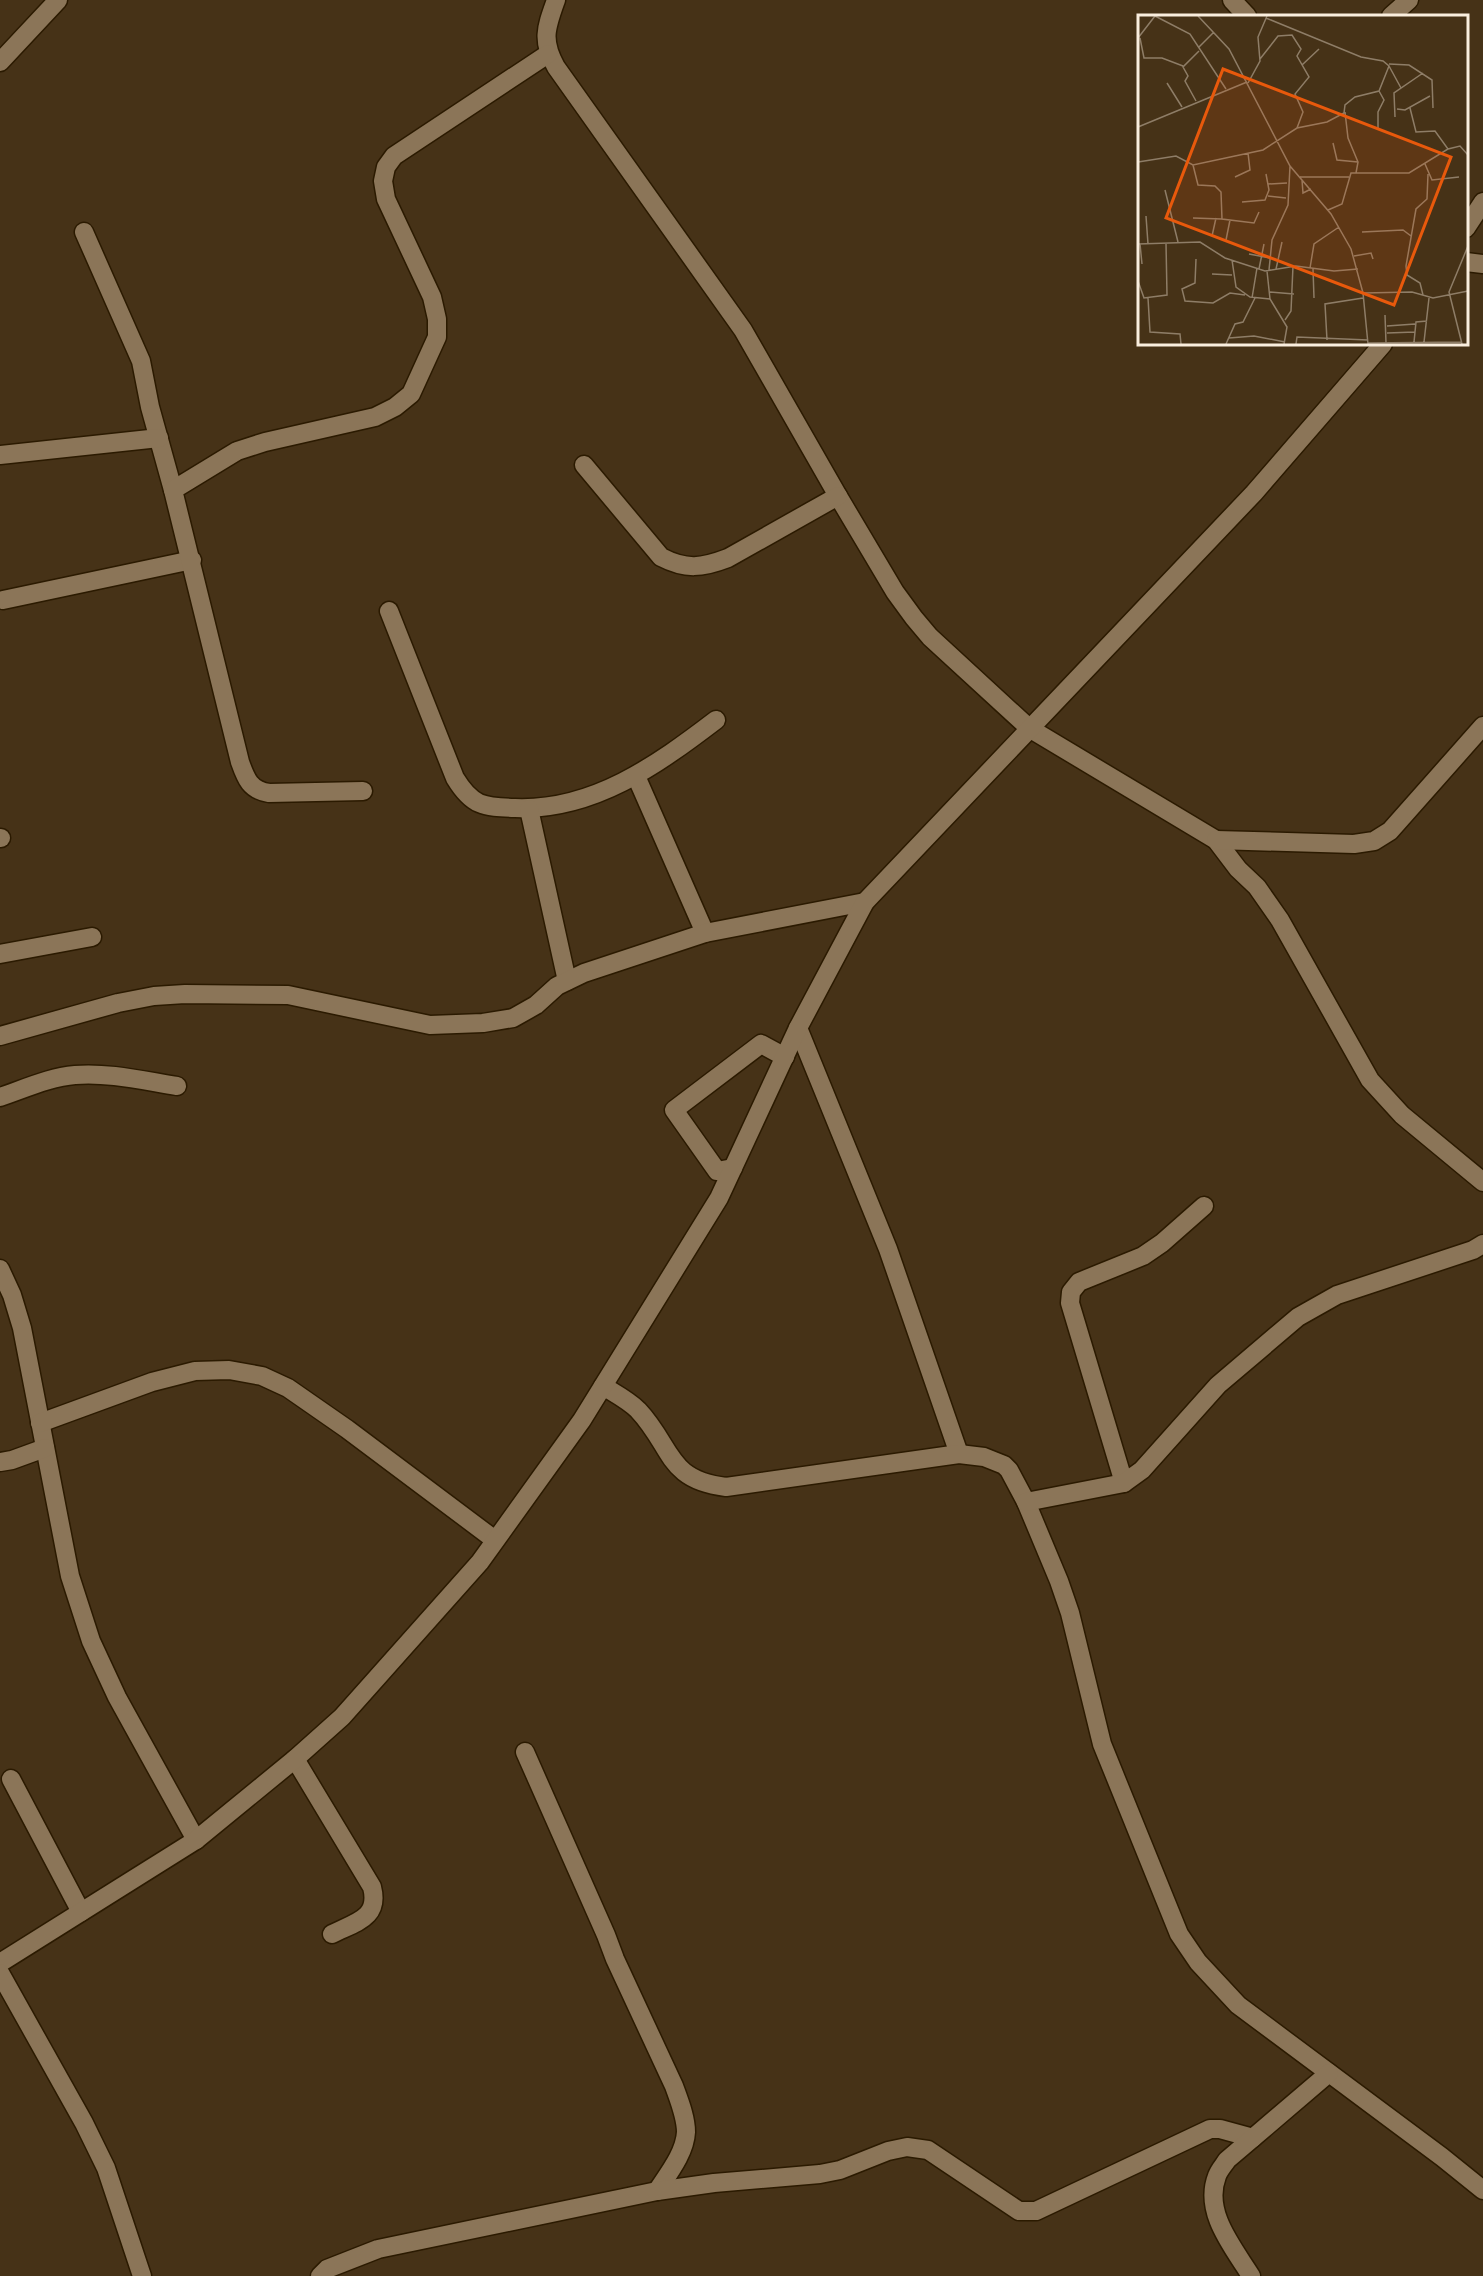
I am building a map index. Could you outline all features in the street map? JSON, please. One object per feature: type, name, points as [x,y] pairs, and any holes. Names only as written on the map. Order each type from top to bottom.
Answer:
[{"type":"street","points":[[0,62],[58,0]]},
{"type":"street","points":[[556,0],[547,24],[545,40],[548,54],[743,330],[895,592],[914,618],[930,637],[1029,728],[1216,840],[1238,869],[1257,887],[1280,920],[1370,1080],[1402,1115],[1483,1182]]},
{"type":"street","points":[[1232,0],[1246,15]]},
{"type":"street","points":[[1392,15],[1409,0]]},
{"type":"street","points":[[173,490],[237,451],[265,442],[375,417],[395,407],[411,394],[437,337],[437,319],[432,297],[386,199],[383,180],[386,166],[394,156],[548,54]]},
{"type":"street","points":[[1468,226],[1483,202]]},
{"type":"street","points":[[84,232],[141,361],[150,407],[192,560],[246,780],[256,791],[269,793],[363,791]]},
{"type":"street","points":[[1468,262],[1483,264]]},
{"type":"street","points":[[0,1963],[196,1840],[294,1759],[342,1717],[480,1562],[582,1419],[719,1198],[798,1028],[865,903],[1261,484],[1382,345]]},
{"type":"street","points":[[0,456],[159,438]]},
{"type":"street","points":[[584,465],[661,557],[674,564],[693,567],[710,565],[728,558],[838,495]]},
{"type":"street","points":[[3,600],[192,560]]},
{"type":"street","points":[[389,611],[455,778],[466,796],[480,804],[496,808],[529,809],[580,800],[636,776],[678,749],[716,720]]},
{"type":"street","points":[[1216,840],[1326,844],[1374,841],[1390,831],[1483,726]]},
{"type":"street","points":[[636,776],[705,933]]},
{"type":"street","points":[[529,809],[567,981]]},
{"type":"street","points":[[0,1036],[118,1003],[154,996],[185,994],[288,995],[430,1025],[475,1024],[513,1018],[536,1005],[557,986],[584,973],[705,933],[865,903]]},
{"type":"street","points":[[0,954],[92,937]]},
{"type":"street","points":[[798,1028],[888,1249],[959,1454]]},
{"type":"street","points":[[733,1168],[717,1171],[674,1110],[761,1044],[785,1056]]},
{"type":"street","points":[[0,1097],[75,1075],[94,1075],[177,1086]]},
{"type":"street","points":[[1124,1483],[1070,1303],[1071,1292],[1079,1282],[1143,1256],[1162,1244],[1204,1206]]},
{"type":"street","points":[[1026,1502],[1124,1483],[1142,1470],[1218,1385],[1298,1317],[1336,1295],[1462,1254],[1483,1244]]},
{"type":"street","points":[[0,1269],[12,1295],[22,1328],[70,1576],[91,1641],[117,1697],[196,1840]]},
{"type":"street","points":[[40,1423],[152,1382],[195,1371],[229,1370],[262,1376],[288,1388],[347,1429],[495,1540]]},
{"type":"street","points":[[603,1386],[639,1411],[681,1471],[694,1480],[709,1485],[726,1487],[959,1454],[984,1457],[1010,1470],[1059,1581],[1070,1613],[1102,1744],[1179,1934],[1204,1969],[1238,2005],[1483,2190]]},
{"type":"street","points":[[0,1462],[45,1448]]},
{"type":"street","points":[[525,1752],[615,1959],[674,2086],[681,2107],[686,2133],[679,2156],[657,2191]]},
{"type":"street","points":[[294,1759],[372,1887],[375,1897],[368,1916],[332,1934]]},
{"type":"street","points":[[10,1779],[81,1912]]},
{"type":"street","points":[[0,1972],[84,2123],[106,2168],[141,2276]]},
{"type":"street","points":[[1251,2276],[1223,2230],[1215,2208],[1213,2193],[1217,2174],[1227,2160],[1329,2073]]},
{"type":"street","points":[[320,2276],[327,2269],[378,2249],[657,2191],[714,2183],[820,2174],[840,2170],[888,2151],[907,2147],[928,2150],[1019,2211],[1036,2211],[1210,2129],[1253,2138]]}]
